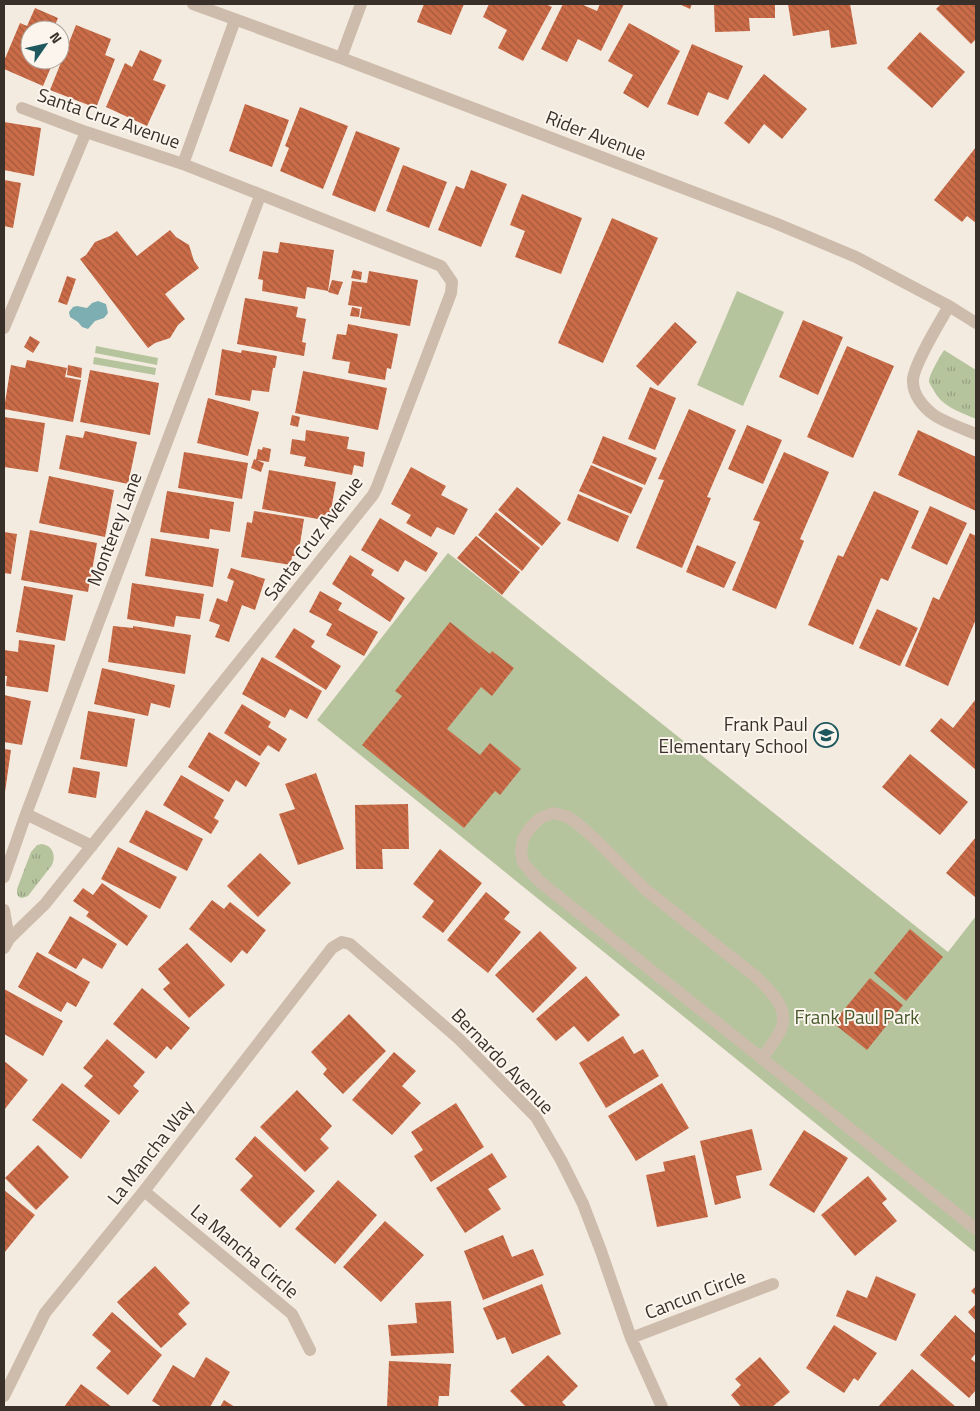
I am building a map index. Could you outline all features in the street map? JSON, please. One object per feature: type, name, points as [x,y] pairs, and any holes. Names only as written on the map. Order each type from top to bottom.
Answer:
[{"type":"street","name":"Rider Avenue","points":[[193,4],[341,58],[775,223],[856,257],[949,306],[976,323]]},
{"type":"street","points":[[341,58],[361,4]]},
{"type":"street","name":"Santa Cruz Avenue","points":[[183,164],[235,20]]},
{"type":"street","name":"Santa Cruz Avenue","points":[[5,942],[46,904],[373,495],[451,293],[452,282],[441,266],[183,164],[86,132],[22,108]]},
{"type":"street","points":[[4,328],[86,132]]},
{"type":"street","name":"Monterey Lane","points":[[4,877],[26,814],[260,196]]},
{"type":"street","points":[[949,306],[920,361],[913,379],[915,393],[920,402],[934,415],[976,434]]},
{"type":"street","points":[[762,1059],[781,1029],[783,1017],[781,1006],[770,990],[646,890],[578,824],[568,817],[553,813],[540,818],[523,839],[521,851],[523,863],[539,881],[762,1059],[976,1229]]},
{"type":"street","points":[[26,814],[92,846]]},
{"type":"street","points":[[4,910],[5,942]]},
{"type":"street","name":"La Mancha Way","points":[[4,1396],[45,1313],[144,1191],[332,948],[342,942]]},
{"type":"street","name":"Bernardo Avenue","points":[[342,942],[350,944],[459,1038],[536,1118],[561,1160],[583,1204],[630,1338],[662,1407]]},
{"type":"street","name":"La Mancha Circle","points":[[144,1191],[292,1314],[310,1350]]},
{"type":"street","name":"Cancun Circle","points":[[630,1338],[773,1284]]},
{"type":"green space","points":[[737,291],[784,312],[743,406],[697,385]]},
{"type":"green space","points":[[96,346],[158,358],[157,365],[95,353]]},
{"type":"green space","points":[[944,350],[976,370],[976,419],[946,404],[937,395],[929,382]]},
{"type":"green space","points":[[94,357],[156,368],[155,375],[93,364]]},
{"type":"green space","name":"Frank Paul Park","points":[[448,553],[948,952],[976,916],[976,1253],[317,720]]},
{"type":"green space","points":[[42,844],[49,847],[53,852],[52,865],[28,896],[20,898],[17,889],[31,852],[37,845]]},
{"type":"water","points":[[98,301],[106,304],[108,313],[104,318],[95,321],[88,329],[82,327],[70,317],[69,312],[73,307],[87,308],[92,303]]},
{"type":"building","points":[[424,4],[464,4],[451,35],[417,22]]},
{"type":"building","points":[[489,4],[546,4],[552,7],[523,61],[498,48],[507,30],[483,17]]},
{"type":"building","points":[[563,4],[581,4],[597,11],[600,4],[624,4],[601,51],[578,39],[567,62],[541,49]]},
{"type":"building","points":[[679,4],[692,4],[690,9]]},
{"type":"building","points":[[714,4],[775,4],[775,18],[749,18],[750,31],[715,32]]},
{"type":"building","points":[[788,4],[850,4],[857,44],[831,48],[829,30],[793,36]]},
{"type":"building","points":[[941,4],[976,4],[976,39],[971,44],[936,9]]},
{"type":"building","points":[[35,8],[58,18],[57,20],[30,20]]},
{"type":"building","points":[[20,23],[20,70],[50,70],[43,86],[4,69],[4,61]]},
{"type":"building","points":[[629,23],[680,51],[648,108],[623,93],[633,75],[608,61]]},
{"type":"building","points":[[76,25],[111,39],[105,55],[115,59],[96,108],[50,90],[58,70],[70,70],[70,40]]},
{"type":"building","points":[[920,32],[965,72],[932,108],[887,68]]},
{"type":"building","points":[[692,44],[743,66],[728,100],[708,92],[698,116],[667,104]]},
{"type":"building","points":[[140,50],[162,60],[153,80],[166,85],[147,126],[106,107],[125,63],[132,67]]},
{"type":"building","points":[[764,74],[807,109],[782,139],[764,124],[749,144],[724,123]]},
{"type":"building","points":[[245,104],[289,120],[272,167],[229,151]]},
{"type":"building","points":[[300,107],[348,126],[323,189],[280,171],[289,148],[285,146]]},
{"type":"building","points":[[4,122],[41,128],[34,176],[4,170]]},
{"type":"building","points":[[356,131],[400,148],[375,212],[332,195]]},
{"type":"building","points":[[976,147],[976,223],[967,216],[962,222],[934,200]]},
{"type":"building","points":[[403,165],[447,182],[429,228],[386,211]]},
{"type":"building","points":[[471,170],[507,184],[481,247],[438,230],[456,186],[464,189]]},
{"type":"building","points":[[4,180],[21,183],[13,228],[4,226]]},
{"type":"building","points":[[522,194],[582,218],[561,274],[515,257],[525,231],[510,225]]},
{"type":"building","points":[[612,218],[658,238],[603,363],[558,343]]},
{"type":"building","points":[[170,230],[176,237],[189,245],[194,261],[199,268],[165,294],[185,319],[178,325],[170,338],[155,343],[148,348],[80,259],[86,255],[95,242],[117,231],[137,256]]},
{"type":"building","points":[[280,242],[334,250],[328,291],[307,287],[305,299],[262,291],[263,280],[258,279],[263,251],[278,253]]},
{"type":"building","points":[[353,270],[362,272],[361,280],[351,278]]},
{"type":"building","points":[[369,271],[418,280],[410,326],[360,318],[362,307],[348,305],[352,281],[367,283]]},
{"type":"building","points":[[67,276],[76,279],[67,305],[58,302]]},
{"type":"building","points":[[332,280],[343,282],[338,295],[328,292]]},
{"type":"building","points":[[245,298],[298,307],[296,317],[306,319],[302,342],[306,343],[304,356],[237,344]]},
{"type":"building","points":[[352,307],[360,309],[359,317],[350,316]]},
{"type":"building","points":[[803,320],[843,337],[818,395],[779,377]]},
{"type":"building","points":[[675,322],[697,342],[658,386],[636,366]]},
{"type":"building","points":[[348,324],[398,334],[391,369],[387,368],[385,380],[348,373],[350,362],[332,359],[337,334],[346,335]]},
{"type":"building","points":[[30,336],[40,342],[33,353],[24,347]]},
{"type":"building","points":[[847,346],[894,366],[853,458],[807,437]]},
{"type":"building","points":[[222,349],[241,353],[242,350],[277,356],[269,392],[252,390],[250,401],[215,395]]},
{"type":"building","points":[[27,360],[67,368],[65,377],[81,380],[73,422],[4,409],[11,365],[25,368]]},
{"type":"building","points":[[68,365],[82,368],[81,378],[67,375]]},
{"type":"building","points":[[90,370],[159,383],[150,435],[80,422]]},
{"type":"building","points":[[303,371],[387,388],[378,430],[295,413]]},
{"type":"building","points":[[650,387],[676,398],[655,450],[628,439]]},
{"type":"building","points":[[208,398],[259,412],[248,456],[197,443]]},
{"type":"building","points":[[689,409],[736,430],[707,497],[711,498],[682,568],[636,548],[664,480],[658,479]]},
{"type":"building","points":[[292,415],[300,417],[298,427],[290,425]]},
{"type":"building","points":[[4,417],[45,423],[38,472],[4,467]]},
{"type":"building","points":[[747,425],[782,440],[763,484],[728,469]]},
{"type":"building","points":[[306,430],[349,437],[347,449],[365,452],[363,467],[354,465],[352,475],[304,466],[306,457],[290,454],[292,439],[305,441]]},
{"type":"building","points":[[918,430],[976,457],[976,511],[898,475]]},
{"type":"building","points":[[85,431],[137,442],[128,484],[59,469],[66,435],[83,438]]},
{"type":"building","points":[[603,436],[657,458],[645,485],[592,463]]},
{"type":"building","points":[[263,447],[271,449],[269,462],[256,460],[258,449],[262,450]]},
{"type":"building","points":[[184,452],[248,463],[242,499],[178,488]]},
{"type":"building","points":[[784,452],[829,472],[800,539],[804,541],[776,609],[732,590],[760,522],[753,520]]},
{"type":"building","points":[[254,459],[264,463],[261,472],[251,468]]},
{"type":"building","points":[[591,465],[643,488],[631,514],[579,491]]},
{"type":"building","points":[[411,467],[446,486],[441,495],[468,509],[454,535],[437,527],[431,537],[406,523],[411,515],[391,504]]},
{"type":"building","points":[[269,470],[336,482],[329,521],[262,509]]},
{"type":"building","points":[[49,476],[114,490],[105,537],[39,523]]},
{"type":"building","points":[[517,487],[561,523],[542,546],[498,510]]},
{"type":"building","points":[[167,491],[234,502],[230,532],[210,529],[209,539],[160,532]]},
{"type":"building","points":[[874,491],[919,511],[888,581],[881,578],[853,645],[808,625],[838,555],[843,557]]},
{"type":"building","points":[[578,494],[629,516],[618,542],[567,520]]},
{"type":"building","points":[[930,506],[967,523],[947,565],[911,548]]},
{"type":"building","points":[[254,511],[304,519],[298,556],[292,556],[291,565],[241,557],[247,522],[252,523]]},
{"type":"building","points":[[496,512],[540,548],[522,571],[478,535]]},
{"type":"building","points":[[380,518],[438,553],[426,572],[405,560],[398,572],[361,550]]},
{"type":"building","points":[[30,530],[97,543],[88,592],[21,580]]},
{"type":"building","points":[[4,532],[17,534],[11,574],[4,573]]},
{"type":"building","points":[[970,533],[976,536],[976,619],[948,686],[905,666],[933,597],[939,600]]},
{"type":"building","points":[[476,536],[520,572],[502,595],[457,558]]},
{"type":"building","points":[[151,538],[219,549],[213,587],[145,576]]},
{"type":"building","points":[[697,545],[736,562],[724,588],[686,572]]},
{"type":"building","points":[[350,555],[374,570],[371,575],[405,598],[390,622],[332,584]]},
{"type":"building","points":[[231,568],[265,579],[255,610],[242,605],[229,642],[215,637],[220,625],[209,621],[217,598],[227,602],[234,581],[227,578]]},
{"type":"building","points":[[132,583],[204,594],[200,619],[176,616],[174,627],[127,619]]},
{"type":"building","points":[[24,586],[73,595],[65,641],[16,632]]},
{"type":"building","points":[[320,591],[342,603],[338,610],[378,632],[364,656],[326,635],[332,624],[309,612]]},
{"type":"building","points":[[877,609],[918,628],[900,666],[859,648]]},
{"type":"building","points":[[450,622],[490,654],[492,651],[514,668],[492,696],[481,687],[447,729],[480,755],[490,743],[521,769],[500,795],[495,791],[464,828],[362,745],[402,696],[395,691]]},
{"type":"building","points":[[113,626],[133,628],[133,626],[191,635],[185,674],[108,662]]},
{"type":"building","points":[[294,628],[315,641],[311,647],[341,666],[326,690],[275,657]]},
{"type":"building","points":[[19,640],[55,645],[48,692],[6,686],[7,676],[4,676],[4,650],[18,652]]},
{"type":"building","points":[[262,657],[322,691],[307,719],[290,709],[285,718],[242,694]]},
{"type":"building","points":[[102,668],[175,685],[170,708],[151,703],[148,716],[94,704]]},
{"type":"building","points":[[4,695],[31,701],[22,745],[4,742]]},
{"type":"building","points":[[976,699],[976,770],[930,731],[941,718],[953,728]]},
{"type":"building","points":[[242,704],[271,722],[268,727],[287,739],[279,752],[268,745],[260,756],[224,733]]},
{"type":"building","points":[[88,711],[135,719],[127,767],[80,759]]},
{"type":"building","points":[[209,732],[260,763],[246,787],[236,780],[229,792],[188,767]]},
{"type":"building","points":[[4,749],[11,750],[5,792],[4,792]]},
{"type":"building","points":[[910,754],[968,802],[940,835],[882,787]]},
{"type":"building","points":[[73,767],[100,772],[96,798],[68,793]]},
{"type":"building","points":[[316,773],[344,849],[298,865],[279,814],[295,809],[285,784]]},
{"type":"building","points":[[181,775],[224,800],[214,818],[219,821],[211,834],[163,805]]},
{"type":"building","points":[[408,804],[409,849],[382,849],[383,869],[356,869],[355,805]]},
{"type":"building","points":[[146,810],[203,839],[187,871],[129,842]]},
{"type":"building","points":[[976,837],[976,896],[975,897],[946,873]]},
{"type":"building","points":[[118,847],[177,877],[160,909],[101,879]]},
{"type":"building","points":[[440,849],[482,883],[443,933],[422,917],[434,901],[413,884]]},
{"type":"building","points":[[260,853],[291,883],[258,917],[227,886]]},
{"type":"building","points":[[102,883],[148,916],[127,946],[86,916],[89,912],[73,901],[83,888],[93,895]]},
{"type":"building","points":[[486,892],[510,912],[504,919],[521,932],[488,973],[447,940]]},
{"type":"building","points":[[212,900],[224,909],[230,902],[266,930],[247,954],[242,950],[231,963],[189,929]]},
{"type":"building","points":[[70,916],[117,944],[102,969],[83,958],[76,969],[48,953]]},
{"type":"building","points":[[910,929],[943,957],[906,1001],[874,973]]},
{"type":"building","points":[[540,931],[577,968],[533,1013],[495,975]]},
{"type":"building","points":[[187,943],[225,985],[189,1018],[163,989],[170,983],[158,969]]},
{"type":"building","points":[[37,952],[90,982],[76,1007],[67,1002],[61,1012],[18,987]]},
{"type":"building","points":[[586,976],[620,1015],[588,1042],[574,1026],[556,1041],[536,1019]]},
{"type":"building","points":[[870,978],[903,1005],[867,1050],[833,1023]]},
{"type":"building","points":[[142,988],[190,1028],[171,1050],[167,1046],[156,1059],[113,1024]]},
{"type":"building","points":[[4,989],[63,1021],[43,1056],[4,1034]]},
{"type":"building","points":[[349,1014],[386,1051],[343,1094],[323,1074],[327,1069],[311,1052]]},
{"type":"building","points":[[623,1036],[634,1054],[643,1049],[659,1076],[606,1108],[579,1063]]},
{"type":"building","points":[[107,1039],[145,1072],[133,1086],[139,1091],[119,1115],[84,1086],[93,1076],[83,1068]]},
{"type":"building","points":[[394,1052],[416,1071],[402,1086],[421,1103],[392,1135],[352,1100]]},
{"type":"building","points":[[4,1061],[28,1080],[4,1110]]},
{"type":"building","points":[[62,1083],[110,1121],[81,1159],[32,1120]]},
{"type":"building","points":[[662,1083],[689,1128],[636,1161],[608,1116]]},
{"type":"building","points":[[297,1090],[332,1126],[320,1139],[329,1148],[305,1172],[260,1127]]},
{"type":"building","points":[[456,1103],[484,1147],[431,1182],[414,1156],[423,1150],[411,1132]]},
{"type":"building","points":[[752,1129],[762,1170],[736,1176],[741,1198],[715,1205],[700,1141]]},
{"type":"building","points":[[804,1130],[848,1158],[814,1213],[769,1185]]},
{"type":"building","points":[[255,1136],[315,1191],[280,1228],[240,1190],[253,1176],[235,1159]]},
{"type":"building","points":[[38,1145],[69,1177],[36,1210],[5,1178]]},
{"type":"building","points":[[492,1153],[507,1177],[488,1189],[501,1209],[465,1233],[436,1188]]},
{"type":"building","points":[[695,1155],[708,1217],[657,1227],[646,1175],[665,1171],[663,1162]]},
{"type":"building","points":[[868,1176],[887,1199],[882,1203],[897,1221],[855,1256],[821,1215]]},
{"type":"building","points":[[338,1180],[377,1215],[335,1264],[295,1229]]},
{"type":"building","points":[[4,1190],[35,1215],[4,1253]]},
{"type":"building","points":[[385,1221],[424,1255],[381,1302],[343,1267]]},
{"type":"building","points":[[503,1235],[512,1257],[533,1249],[544,1275],[483,1300],[464,1251]]},
{"type":"building","points":[[155,1266],[190,1303],[178,1314],[187,1324],[161,1348],[117,1302]]},
{"type":"building","points":[[876,1276],[916,1294],[896,1341],[836,1316],[847,1290],[867,1298]]},
{"type":"building","points":[[542,1284],[561,1334],[512,1354],[505,1337],[497,1340],[483,1308]]},
{"type":"building","points":[[976,1286],[976,1296],[971,1291]]},
{"type":"building","points":[[451,1301],[454,1353],[391,1356],[388,1325],[417,1323],[415,1303]]},
{"type":"building","points":[[976,1304],[976,1321],[968,1312]]},
{"type":"building","points":[[112,1312],[162,1355],[128,1395],[96,1368],[111,1351],[92,1335]]},
{"type":"building","points":[[955,1315],[976,1334],[976,1353],[971,1359],[976,1363],[976,1390],[969,1398],[920,1355]]},
{"type":"building","points":[[834,1325],[877,1353],[858,1381],[854,1378],[844,1393],[806,1368]]},
{"type":"building","points":[[548,1355],[578,1386],[562,1402],[567,1407],[526,1407],[510,1391]]},
{"type":"building","points":[[206,1357],[230,1372],[210,1407],[162,1407],[152,1401],[173,1365],[194,1378]]},
{"type":"building","points":[[760,1357],[790,1392],[772,1407],[741,1407],[731,1395],[741,1385],[735,1379]]},
{"type":"building","points":[[389,1361],[451,1364],[449,1396],[439,1396],[438,1407],[387,1407]]},
{"type":"building","points":[[912,1369],[956,1407],[878,1407]]},
{"type":"building","points":[[81,1384],[112,1407],[64,1407]]},
{"type":"building","points":[[224,1400],[235,1407],[220,1407]]},
{"type":"place","name":"Frank Paul Elementary School","points":[[826,735]]}]
